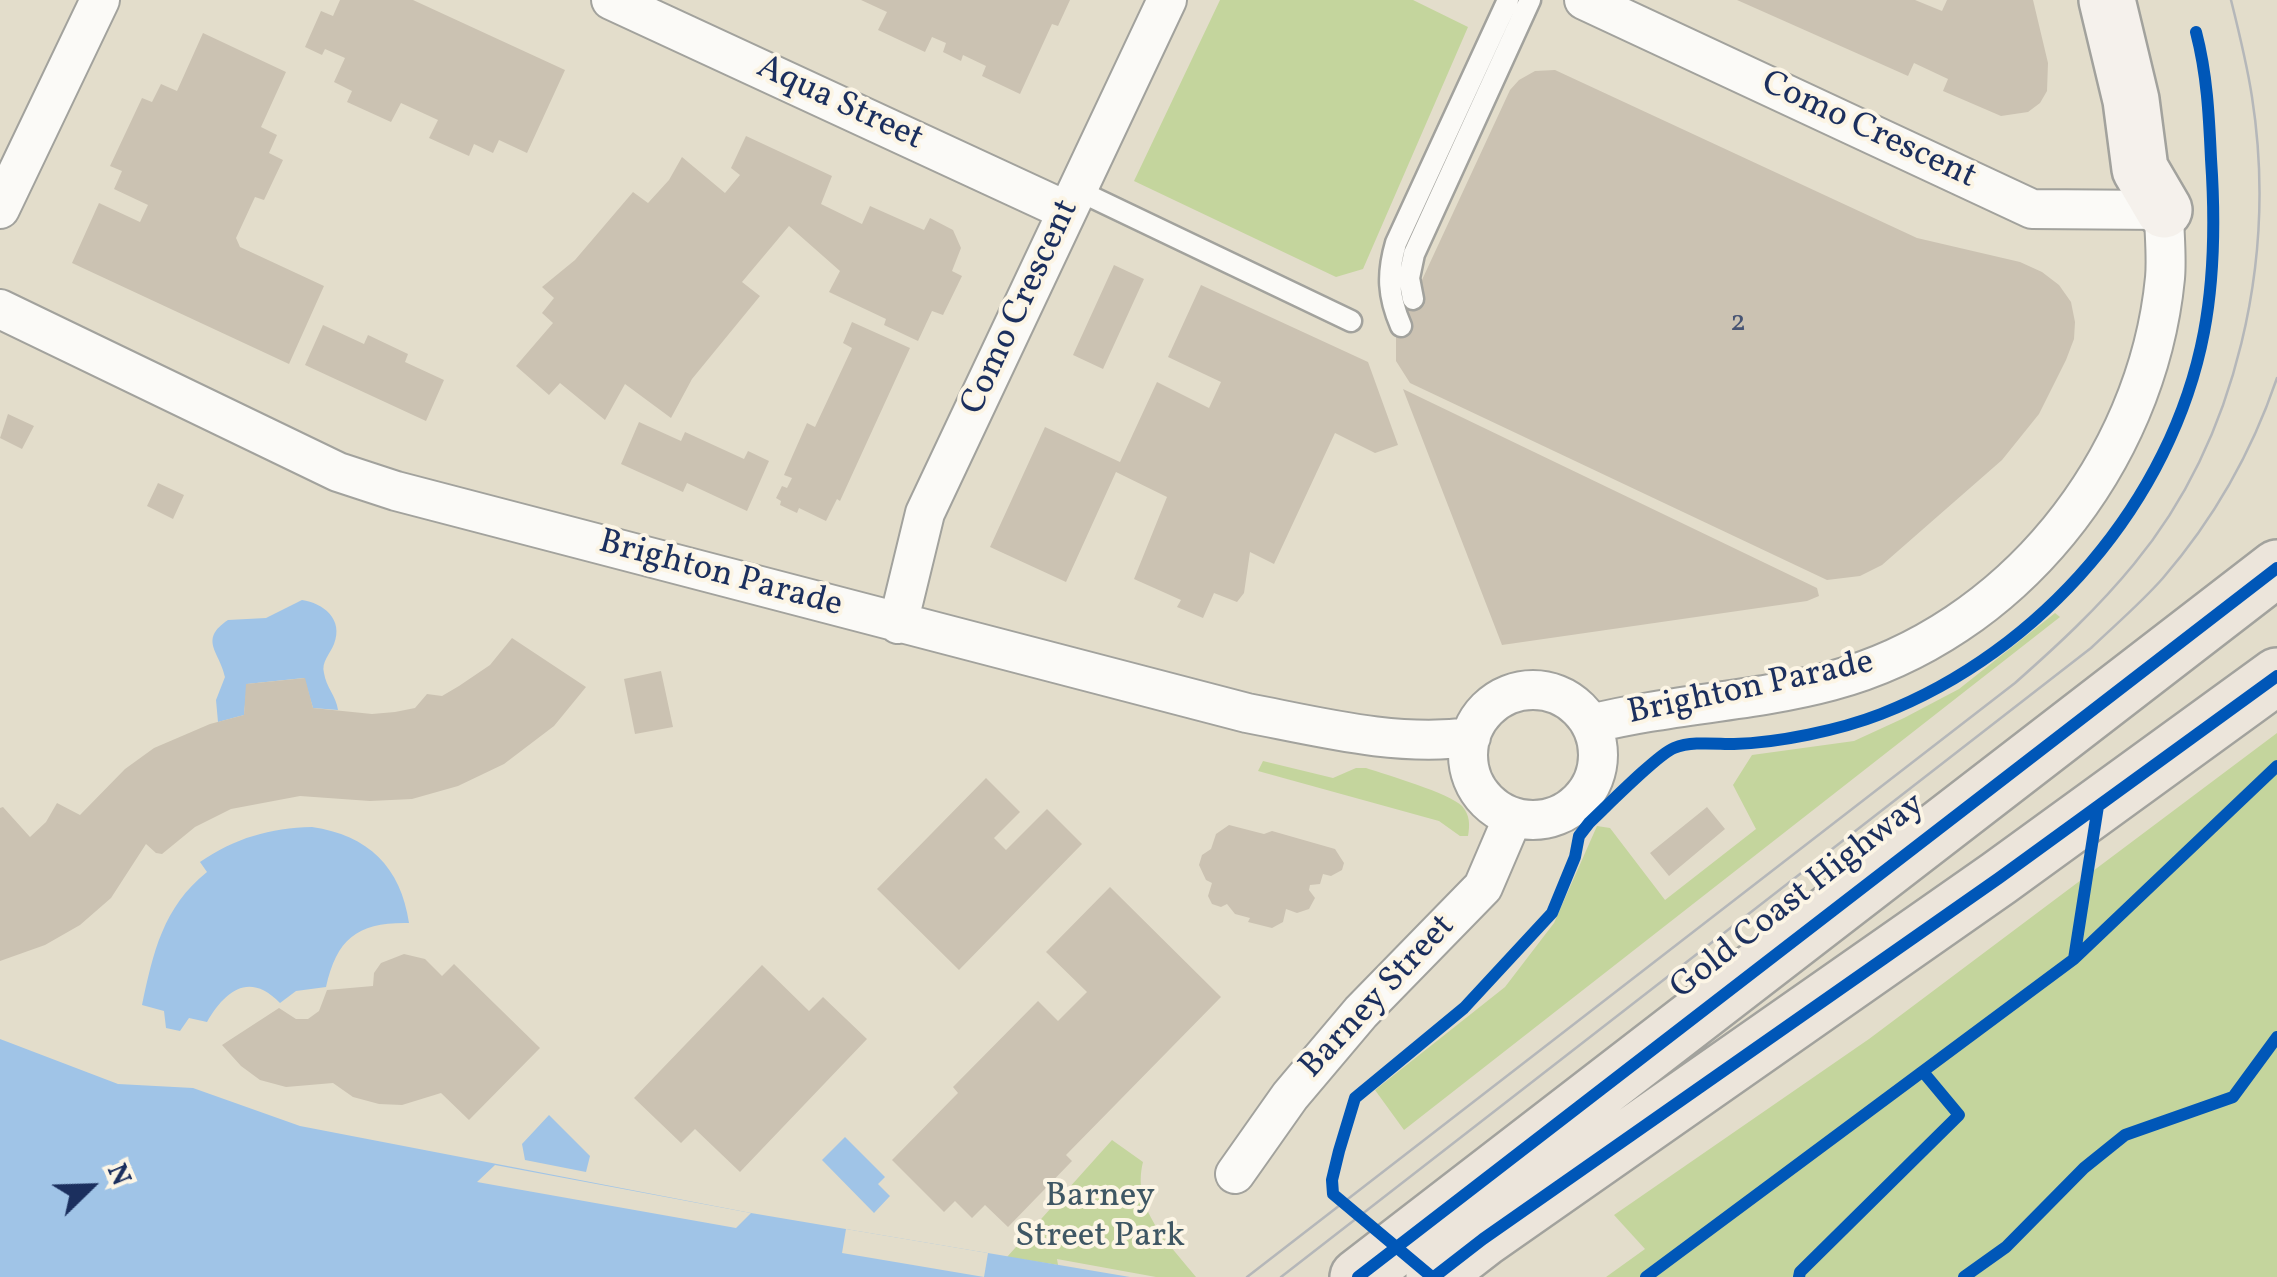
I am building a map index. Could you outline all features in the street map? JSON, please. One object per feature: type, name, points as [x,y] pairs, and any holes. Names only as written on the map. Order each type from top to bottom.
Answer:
[{"type":"highway","name":"Gold Coast Highway","points":[[1434,1277],[1469,1220],[2277,568]]},
{"type":"highway","name":"Gold Coast Highway","points":[[1358,1277],[1469,1220],[1999,878],[2277,676]]},
{"type":"street","points":[[0,209],[100,0]]},
{"type":"street","name":"Aqua Street","points":[[611,0],[1072,200]]},
{"type":"street","name":"Como Crescent","points":[[898,624],[925,513],[1167,0]]},
{"type":"street","name":"Como Crescent","points":[[1584,0],[2032,209],[2164,210]]},
{"type":"street","points":[[2107,0],[2130,100],[2140,169],[2164,210]]},
{"type":"street","points":[[2144,0],[2179,168],[2178,184],[2164,210]]},
{"type":"street","name":"Brighton Parade","points":[[1591,724],[1634,713],[1829,681],[1892,660],[1948,632],[1989,602],[2078,507],[2120,434],[2152,346],[2164,278],[2164,210]]},
{"type":"street","name":"Brighton Parade","points":[[0,308],[338,472],[415,496],[1247,714],[1353,734],[1445,740],[1471,737]]},
{"type":"street","points":[[1535,689],[1568,699],[1591,724],[1597,742],[1594,780],[1584,797],[1552,818],[1513,817],[1495,808],[1472,776],[1468,756],[1471,737],[1488,707],[1502,698],[1535,689]]},
{"type":"street","name":"Barney Street","points":[[1234,1174],[1290,1096],[1361,1012],[1483,887],[1513,817]]},
{"type":"lane","points":[[1400,326],[1388,286],[1393,253],[1508,0]]},
{"type":"lane","points":[[1413,299],[1409,278],[1414,254],[1530,0]]},
{"type":"lane","points":[[1072,200],[1351,321]]},
{"type":"green space","points":[[1220,0],[1413,0],[1468,27],[1363,269],[1336,277],[1134,181]]},
{"type":"green space","points":[[2055,613],[2060,617],[1404,1130],[1375,1090],[1505,987],[1554,923],[1597,826],[1610,828],[1665,900],[1756,829],[1733,785],[1752,755],[1854,741],[1904,718],[1959,689]]},
{"type":"green space","points":[[2277,733],[2277,1277],[1606,1277],[1645,1249],[1614,1215],[1869,1039]]},
{"type":"green space","points":[[1263,761],[1333,778],[1366,768],[1417,785],[1462,806],[1469,820],[1468,836],[1460,836],[1439,821],[1258,771]]},
{"type":"green space","name":"Barney Street Park","points":[[1112,1140],[1143,1162],[1142,1195],[1147,1210],[1196,1277],[1156,1277],[1057,1259],[1058,1265],[1007,1257]]},
{"type":"water","points":[[302,600],[324,609],[334,620],[334,644],[323,669],[338,710],[313,708],[304,678],[247,684],[244,715],[218,722],[216,700],[225,677],[213,647],[214,634],[228,620],[266,618]]},
{"type":"water","points":[[312,827],[350,838],[378,857],[398,886],[409,923],[376,926],[352,936],[336,956],[326,987],[296,991],[280,1003],[258,988],[239,989],[222,1001],[207,1022],[189,1018],[180,1031],[166,1028],[164,1011],[142,1005],[162,932],[180,900],[207,872],[200,862],[253,836]]},
{"type":"water","points":[[0,1039],[118,1084],[193,1088],[300,1126],[751,1213],[1130,1277],[0,1277]]},
{"type":"water","points":[[549,1115],[590,1156],[586,1172],[525,1160],[522,1144]]},
{"type":"water","points":[[845,1137],[885,1177],[878,1184],[890,1196],[874,1213],[822,1160]]},
{"type":"pier","points":[[495,1165],[751,1213],[736,1228],[477,1182]]},
{"type":"pier","points":[[846,1229],[988,1253],[984,1277],[842,1253]]},
{"type":"building","points":[[340,0],[413,0],[565,70],[527,153],[499,140],[493,153],[474,144],[469,156],[429,138],[438,120],[401,103],[391,122],[347,102],[352,91],[334,82],[345,58],[325,49],[322,55],[305,47],[321,11],[333,16]]},
{"type":"building","points":[[861,0],[1070,0],[1058,26],[1052,24],[1020,94],[982,76],[986,66],[963,55],[961,61],[943,52],[946,43],[932,37],[925,52],[878,30],[887,12]]},
{"type":"building","points":[[1737,0],[1915,0],[1942,11],[1947,0],[2033,0],[2048,63],[2047,91],[2028,112],[2001,116],[1943,91],[1948,79],[1914,63],[1908,76]]},
{"type":"building","points":[[203,33],[286,72],[261,127],[277,135],[269,153],[283,160],[264,200],[255,197],[236,238],[240,247],[324,286],[289,364],[72,263],[99,203],[140,222],[148,205],[114,189],[122,171],[110,166],[142,98],[152,102],[161,84],[177,91]]},
{"type":"building","points":[[1555,70],[1917,238],[2020,262],[2042,272],[2059,285],[2071,302],[2075,322],[2066,360],[2039,414],[2002,460],[1882,565],[1860,576],[1827,580],[1410,383],[1396,361],[1396,336],[1510,90],[1535,71]]},
{"type":"building","points":[[746,136],[832,176],[821,204],[862,224],[870,206],[924,230],[930,218],[953,230],[961,248],[952,271],[962,276],[943,315],[932,311],[918,341],[884,325],[886,319],[829,292],[840,271],[789,226],[742,282],[760,296],[692,379],[671,418],[625,384],[605,420],[560,383],[549,395],[516,366],[553,323],[542,313],[554,298],[542,287],[575,260],[633,192],[648,203],[669,180],[682,157],[725,193],[740,175],[731,168]]},
{"type":"building","points":[[1114,265],[1144,279],[1103,369],[1073,355]]},
{"type":"building","points":[[1201,285],[1368,362],[1398,445],[1375,453],[1335,433],[1274,564],[1250,552],[1244,593],[1237,602],[1214,593],[1203,618],[1177,607],[1181,600],[1134,579],[1167,497],[1116,472],[1066,582],[990,547],[1045,427],[1120,462],[1157,382],[1209,408],[1221,382],[1168,357]]},
{"type":"building","points":[[852,322],[910,348],[840,501],[837,499],[826,521],[799,508],[797,513],[780,505],[776,498],[792,478],[784,475],[807,423],[815,427],[852,348],[843,343]]},
{"type":"building","points":[[323,325],[364,344],[368,335],[408,354],[405,362],[444,380],[426,421],[305,365]]},
{"type":"building","points":[[1403,389],[1817,588],[1819,596],[1807,601],[1502,645]]},
{"type":"building","points":[[8,414],[34,426],[22,449],[0,438]]},
{"type":"building","points":[[639,422],[681,441],[685,432],[744,459],[748,451],[769,461],[747,511],[687,483],[683,492],[621,464]]},
{"type":"building","points":[[158,483],[184,495],[173,519],[147,506]]},
{"type":"building","points":[[512,638],[586,687],[554,726],[504,764],[458,786],[412,799],[370,801],[300,796],[231,809],[195,827],[162,854],[146,844],[111,898],[80,925],[45,945],[0,961],[0,808],[30,837],[46,822],[57,803],[80,815],[125,769],[154,748],[210,724],[244,715],[246,684],[305,678],[313,708],[372,714],[395,712],[415,708],[427,694],[442,696],[459,686],[490,665]]},
{"type":"building","points":[[661,671],[673,727],[635,734],[624,679]]},
{"type":"building","points":[[986,778],[1020,812],[994,838],[1006,850],[1047,809],[1082,844],[959,970],[877,889]]},
{"type":"building","points":[[1707,807],[1725,829],[1669,876],[1650,853]]},
{"type":"building","points":[[1229,825],[1264,834],[1272,831],[1335,849],[1344,863],[1342,870],[1331,876],[1323,874],[1320,884],[1310,885],[1315,898],[1309,909],[1297,913],[1286,909],[1283,922],[1272,928],[1248,922],[1250,918],[1235,914],[1227,904],[1212,904],[1208,896],[1212,883],[1206,880],[1199,865],[1216,834]]},
{"type":"building","points":[[1110,887],[1221,997],[1066,1155],[1072,1161],[1008,1227],[985,1205],[972,1218],[955,1201],[944,1212],[892,1160],[958,1093],[953,1087],[1038,1001],[1058,1021],[1087,992],[1046,952]]},
{"type":"building","points":[[404,954],[425,959],[442,976],[454,964],[540,1048],[469,1120],[441,1093],[402,1105],[379,1104],[353,1097],[333,1083],[286,1087],[260,1080],[222,1045],[279,1008],[296,1019],[308,1019],[319,1011],[327,990],[373,986],[374,973],[381,963]]},
{"type":"building","points":[[762,965],[809,1011],[823,997],[867,1039],[740,1172],[695,1129],[681,1143],[634,1098]]},
{"type":"tram line","points":[[1247,1277],[2015,683],[2077,626],[2134,564],[2170,514],[2200,460],[2224,403],[2253,282],[2259,220],[2258,158],[2250,85],[2231,0]]},
{"type":"tram line","points":[[1281,1277],[2091,648],[2155,587],[2199,532],[2243,458],[2277,378]]},
{"type":"cycle path","points":[[1432,1277],[1333,1194],[1332,1180],[1355,1098],[1464,1008],[1552,913],[1575,857],[1579,836],[1589,823],[1644,770],[1674,748],[1770,741],[1828,730],[1881,714],[1940,687],[1994,652],[2045,610],[2090,563],[2130,511],[2163,454],[2187,394],[2208,310],[2213,246],[2212,181],[2207,95],[2196,32]]},
{"type":"cycle path","points":[[1358,1277],[2277,568]]},
{"type":"cycle path","points":[[1434,1277],[1999,878],[2277,676]]},
{"type":"cycle path","points":[[1646,1277],[2074,959],[2277,766]]},
{"type":"cycle path","points":[[2074,959],[2098,806]]},
{"type":"cycle path","points":[[1964,1277],[2006,1247],[2084,1168],[2125,1135],[2233,1097],[2277,1037]]},
{"type":"cycle path","points":[[1799,1277],[1959,1115],[1924,1073]]}]
